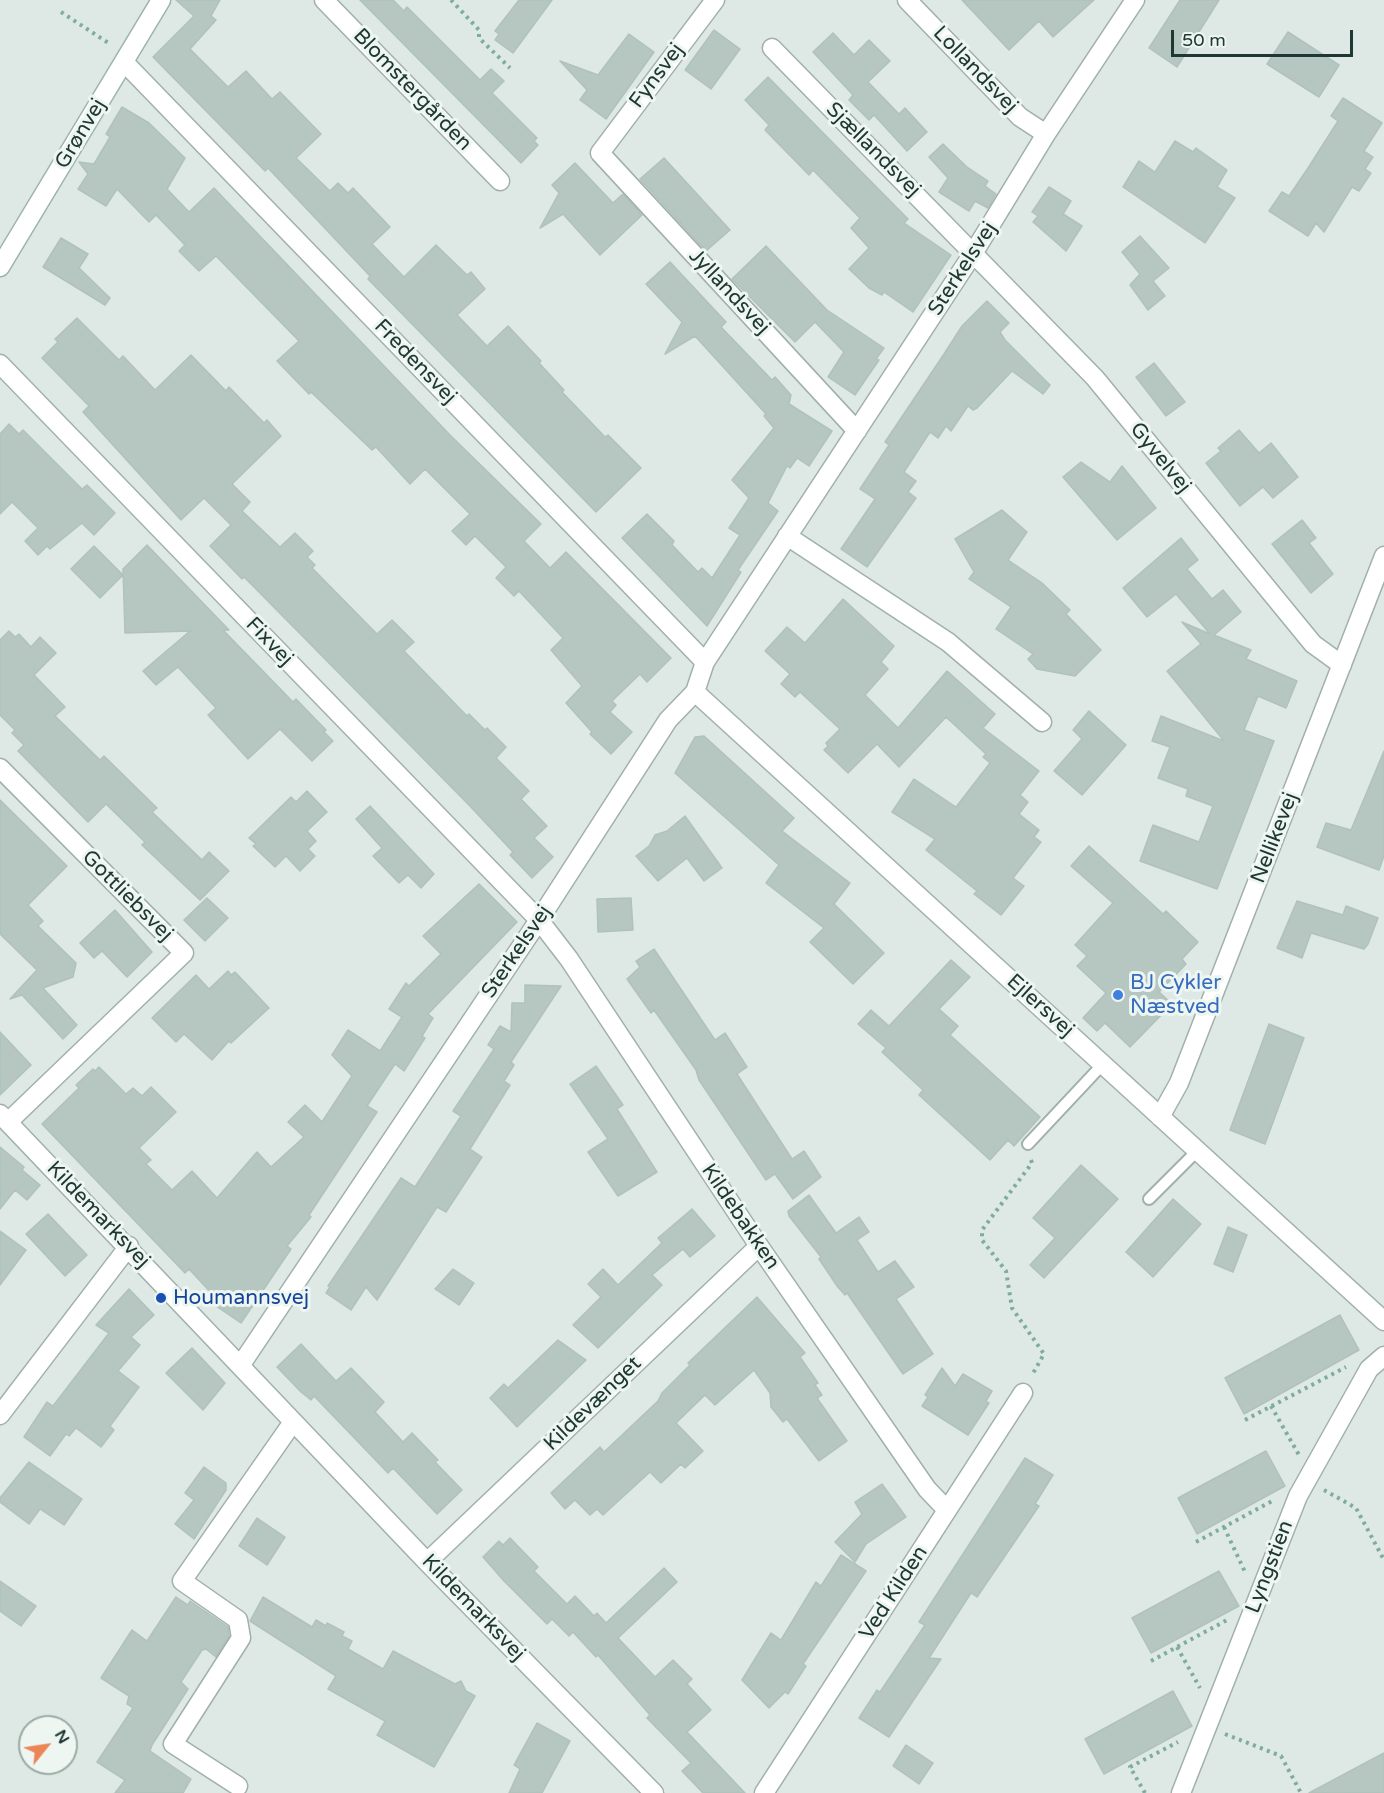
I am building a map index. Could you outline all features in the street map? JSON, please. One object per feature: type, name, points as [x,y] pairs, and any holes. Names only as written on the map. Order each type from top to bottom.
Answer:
[{"type":"street","name":"Grønvej","points":[[0,267],[161,0]]},
{"type":"street","name":"Blomstergården","points":[[324,0],[500,181]]},
{"type":"street","name":"Fynsvej","points":[[600,153],[715,0]]},
{"type":"street","name":"Lollandsvej","points":[[907,0],[1020,117],[1046,134]]},
{"type":"street","name":"Sterkelsvej","points":[[240,1366],[539,920],[668,720],[696,692],[705,662],[974,252],[1046,134],[1135,0]]},
{"type":"street","name":"Sjællandsvej","points":[[772,48],[974,252]]},
{"type":"street","name":"Fredensvej","points":[[126,59],[705,662]]},
{"type":"street","name":"Jyllandsvej","points":[[600,153],[857,430]]},
{"type":"street","name":"Gyvelvej","points":[[974,252],[1095,378],[1313,644],[1342,665]]},
{"type":"street","name":"Fixvej","points":[[0,364],[539,920]]},
{"type":"street","points":[[787,536],[948,642],[1042,722]]},
{"type":"street","name":"Nellikevej","points":[[1160,1117],[1179,1083],[1384,556]]},
{"type":"street","name":"Ejlersvej","points":[[696,692],[1384,1321]]},
{"type":"street","name":"Gottliebsvej","points":[[0,768],[183,953],[4,1118]]},
{"type":"street","name":"Kildebakken","points":[[539,920],[569,959],[759,1246],[927,1489],[947,1510]]},
{"type":"street","name":"Kildemarksvej","points":[[4,1118],[129,1246],[427,1562],[654,1793]]},
{"type":"street","points":[[0,1415],[129,1246]]},
{"type":"street","name":"Kildevænget","points":[[427,1562],[759,1246]]},
{"type":"street","name":"Lyngstien","points":[[1181,1793],[1298,1496],[1369,1369],[1384,1356]]},
{"type":"street","name":"Ved Kilden","points":[[764,1793],[1023,1393]]},
{"type":"street","points":[[238,1786],[173,1744],[241,1638],[238,1620],[183,1581],[293,1422]]},
{"type":"lane","points":[[1028,1144],[1103,1064]]},
{"type":"lane","points":[[1149,1199],[1197,1150]]},
{"type":"path","points":[[452,0],[479,30],[478,38],[510,68]]},
{"type":"path","points":[[61,12],[126,59]]},
{"type":"path","points":[[1023,1393],[1044,1354],[1012,1308],[1006,1271],[982,1240],[982,1230],[1032,1163],[1028,1144]]},
{"type":"path","points":[[1245,1420],[1348,1365]]},
{"type":"path","points":[[1271,1406],[1309,1477],[1356,1508],[1384,1560]]},
{"type":"path","points":[[1196,1542],[1277,1498],[1298,1496]]},
{"type":"path","points":[[1224,1527],[1247,1576],[1262,1587]]},
{"type":"path","points":[[1151,1660],[1255,1605]]},
{"type":"path","points":[[1177,1647],[1210,1720],[1281,1756],[1301,1793]]},
{"type":"path","points":[[1145,1793],[1130,1767],[1210,1720]]},
{"type":"building","points":[[176,0],[220,0],[211,16],[216,20],[190,49],[228,87],[246,71],[272,99],[280,92],[321,134],[296,158],[330,191],[338,183],[348,193],[353,188],[390,227],[372,244],[404,277],[436,245],[467,275],[471,272],[485,289],[457,315],[487,346],[508,326],[541,361],[539,363],[564,390],[562,392],[605,437],[608,435],[641,468],[596,512],[368,279],[370,276],[268,168],[265,171],[153,57],[194,16]]},
{"type":"building","points":[[360,0],[393,0],[404,11],[407,7],[480,80],[491,69],[504,81],[492,93],[537,138],[534,141],[538,145],[521,163]]},
{"type":"building","points":[[519,0],[552,0],[513,53],[495,40],[499,34],[495,31]]},
{"type":"building","points":[[962,0],[1094,0],[1053,37],[1039,21],[1009,50]]},
{"type":"building","points":[[1180,0],[1219,0],[1177,67],[1149,48]]},
{"type":"building","points":[[714,30],[740,49],[711,89],[685,70]]},
{"type":"building","points":[[1288,32],[1339,65],[1319,97],[1267,64]]},
{"type":"building","points":[[833,33],[854,55],[869,40],[890,61],[868,82],[899,114],[905,108],[927,132],[907,151],[874,115],[869,120],[849,100],[853,95],[813,52]]},
{"type":"building","points":[[629,34],[654,52],[606,119],[580,100],[587,90],[560,61],[598,75]]},
{"type":"building","points":[[768,77],[908,219],[904,223],[951,255],[913,312],[884,292],[882,295],[869,288],[849,269],[869,248],[851,228],[860,218],[813,170],[809,175],[765,130],[769,125],[745,100]]},
{"type":"building","points":[[1343,98],[1382,123],[1364,151],[1373,157],[1365,169],[1371,173],[1359,191],[1352,187],[1324,232],[1316,223],[1308,236],[1269,211],[1282,192],[1289,196],[1308,168],[1338,121],[1331,116]]},
{"type":"building","points":[[122,107],[149,123],[185,158],[167,189],[189,212],[214,188],[451,436],[541,524],[524,541],[550,568],[566,552],[671,658],[647,682],[640,674],[612,701],[616,705],[610,712],[632,732],[611,754],[590,734],[592,732],[566,703],[582,686],[551,650],[563,638],[519,591],[514,596],[496,578],[506,567],[475,536],[466,545],[452,531],[470,514],[425,469],[410,484],[376,447],[372,450],[311,392],[309,394],[277,361],[299,341],[216,256],[199,271],[179,251],[185,245],[156,215],[149,222],[117,189],[106,206],[78,189],[88,174],[79,162],[94,164],[110,137],[106,134]]},
{"type":"building","points":[[1175,141],[1193,152],[1196,148],[1227,170],[1217,187],[1235,198],[1205,243],[1123,187],[1139,161],[1155,172]]},
{"type":"building","points":[[943,144],[967,167],[988,181],[985,186],[996,194],[988,208],[975,201],[969,211],[939,192],[948,178],[929,157]]},
{"type":"building","points":[[664,158],[730,230],[706,251],[640,179]]},
{"type":"building","points":[[575,163],[613,203],[623,194],[642,215],[600,255],[563,214],[540,228],[559,193],[552,185]]},
{"type":"building","points":[[1049,187],[1071,201],[1063,214],[1082,226],[1066,251],[1033,222],[1038,216],[1032,212]]},
{"type":"building","points":[[1140,236],[1169,268],[1153,281],[1165,296],[1148,310],[1130,285],[1140,274],[1122,252]]},
{"type":"building","points":[[61,238],[88,254],[79,268],[110,298],[105,305],[43,267]]},
{"type":"building","points":[[766,246],[827,310],[884,348],[876,359],[879,360],[855,395],[828,377],[844,352],[815,322],[795,342],[732,279]]},
{"type":"building","points":[[670,262],[726,322],[721,327],[772,380],[775,377],[791,395],[789,404],[832,431],[809,466],[797,458],[790,468],[787,466],[768,503],[778,511],[738,570],[741,572],[707,626],[622,538],[647,514],[674,541],[672,545],[698,572],[702,568],[712,578],[740,535],[729,528],[749,498],[732,480],[774,428],[764,416],[766,414],[695,336],[665,354],[682,322],[646,284]]},
{"type":"building","points":[[987,301],[1009,323],[1000,332],[1005,340],[1050,385],[1043,394],[1012,371],[977,408],[973,410],[968,406],[951,431],[946,426],[938,438],[930,432],[904,472],[916,481],[908,492],[916,498],[867,567],[841,549],[875,499],[860,489],[889,445],[885,442],[962,326]]},
{"type":"building","points":[[77,318],[119,360],[123,356],[155,390],[191,355],[226,391],[229,387],[264,423],[267,420],[281,436],[232,484],[250,502],[242,511],[280,547],[295,533],[313,551],[307,557],[315,565],[312,568],[377,634],[392,620],[414,642],[404,651],[467,716],[469,714],[485,730],[487,728],[506,747],[496,758],[529,791],[521,799],[547,826],[534,838],[553,857],[532,878],[510,855],[513,852],[468,804],[244,577],[242,579],[210,546],[231,525],[204,498],[181,520],[83,412],[89,406],[42,358],[58,342],[55,339]]},
{"type":"building","points":[[1154,363],[1185,402],[1166,416],[1136,377]]},
{"type":"building","points":[[9,424],[19,434],[23,430],[82,489],[87,485],[115,513],[94,535],[82,523],[50,549],[47,546],[38,555],[25,541],[38,528],[12,502],[0,514],[0,434]]},
{"type":"building","points":[[1239,430],[1259,453],[1271,443],[1298,477],[1273,498],[1263,487],[1240,506],[1206,463],[1221,451],[1218,448]]},
{"type":"building","points":[[1081,462],[1110,482],[1122,466],[1156,508],[1117,540],[1063,477]]},
{"type":"building","points":[[1002,510],[1027,532],[1008,560],[1042,583],[1070,610],[1066,614],[1101,650],[1075,676],[1037,669],[1028,659],[1033,654],[996,629],[1011,607],[969,579],[974,572],[955,539]]},
{"type":"building","points":[[1302,520],[1316,538],[1309,543],[1333,574],[1311,593],[1272,544]]},
{"type":"building","points":[[1181,538],[1198,560],[1187,569],[1212,599],[1223,590],[1241,612],[1214,635],[1251,650],[1246,659],[1297,681],[1286,708],[1258,696],[1244,730],[1274,741],[1217,889],[1140,861],[1153,825],[1199,842],[1213,806],[1186,796],[1188,789],[1158,778],[1170,747],[1152,741],[1161,716],[1224,741],[1167,671],[1201,644],[1182,622],[1210,634],[1176,594],[1147,617],[1123,588]]},
{"type":"building","points":[[147,545],[229,630],[223,630],[293,702],[296,699],[326,730],[324,732],[333,741],[312,761],[280,729],[248,759],[208,715],[216,708],[178,667],[156,685],[143,671],[190,631],[125,633],[123,569]]},
{"type":"building","points":[[94,546],[123,575],[100,598],[71,569]]},
{"type":"building","points":[[843,599],[894,646],[881,662],[888,669],[865,695],[898,728],[947,671],[995,714],[983,728],[1039,771],[1020,795],[1028,802],[1019,814],[1039,830],[1034,837],[1041,842],[1013,878],[1024,886],[1001,915],[974,894],[977,891],[926,850],[935,839],[892,812],[914,779],[956,807],[990,763],[983,757],[986,754],[946,717],[899,767],[877,744],[848,773],[824,750],[828,746],[826,743],[840,729],[800,692],[795,697],[781,684],[790,674],[765,651],[787,627],[805,643]]},
{"type":"building","points":[[9,631],[15,637],[19,634],[31,647],[40,637],[56,653],[34,675],[65,707],[55,716],[100,760],[104,756],[157,808],[152,812],[202,860],[209,852],[229,871],[200,900],[142,845],[145,842],[106,804],[88,822],[18,751],[24,745],[12,733],[15,730],[0,715],[0,640]]},
{"type":"building","points":[[1089,711],[1126,745],[1082,795],[1054,771],[1082,739],[1073,730]]},
{"type":"building","points":[[704,736],[794,818],[782,831],[850,883],[834,904],[884,953],[853,984],[810,942],[824,928],[766,883],[779,865],[675,773],[695,737]]},
{"type":"building","points":[[1384,751],[1384,856],[1379,870],[1317,847],[1326,823],[1351,830]]},
{"type":"building","points":[[307,791],[327,812],[307,831],[316,841],[308,849],[315,856],[300,871],[286,856],[275,867],[253,846],[256,844],[249,838],[291,797],[296,802]]},
{"type":"building","points":[[0,800],[67,866],[28,905],[43,921],[38,926],[76,963],[73,977],[43,988],[77,1025],[63,1039],[22,995],[10,999],[37,970],[0,934]]},
{"type":"building","points":[[370,806],[434,874],[421,888],[408,875],[399,883],[373,856],[382,848],[356,819]]},
{"type":"building","points":[[685,816],[722,868],[704,881],[687,858],[658,881],[636,856],[649,846],[655,835],[667,831]]},
{"type":"building","points":[[1089,846],[1163,914],[1166,911],[1198,942],[1182,959],[1186,964],[1159,992],[1172,1004],[1130,1047],[1105,1023],[1097,1031],[1083,1018],[1106,993],[1077,966],[1087,956],[1075,945],[1113,903],[1071,866]]},
{"type":"building","points":[[479,884],[517,922],[428,1014],[433,1018],[422,1036],[425,1038],[404,1071],[395,1064],[367,1106],[377,1112],[309,1215],[311,1217],[287,1246],[291,1249],[241,1323],[210,1302],[214,1296],[189,1269],[185,1273],[42,1124],[79,1088],[76,1085],[93,1069],[95,1071],[99,1067],[126,1094],[133,1088],[142,1096],[151,1087],[176,1112],[139,1148],[151,1160],[146,1164],[172,1190],[192,1171],[217,1198],[257,1152],[271,1167],[304,1137],[288,1122],[305,1105],[322,1122],[352,1076],[332,1055],[348,1030],[380,1051],[402,1017],[389,1009],[406,983],[409,986],[441,954],[423,936]]},
{"type":"building","points":[[207,898],[228,918],[205,941],[184,920]]},
{"type":"building","points":[[631,898],[633,930],[598,932],[597,899]]},
{"type":"building","points":[[1297,901],[1343,915],[1346,906],[1378,918],[1368,944],[1364,949],[1311,933],[1302,958],[1277,948]]},
{"type":"building","points":[[115,910],[152,952],[127,977],[102,951],[94,958],[80,943]]},
{"type":"building","points":[[654,949],[715,1040],[725,1033],[747,1067],[737,1074],[792,1159],[804,1151],[821,1177],[793,1199],[775,1174],[766,1180],[699,1080],[696,1070],[654,1010],[651,1013],[627,979],[640,967],[636,961]]},
{"type":"building","points":[[951,960],[970,977],[939,1009],[958,1026],[950,1035],[1040,1117],[1014,1146],[1008,1140],[990,1160],[919,1095],[923,1090],[882,1052],[886,1048],[858,1024],[871,1010],[889,1026]]},
{"type":"building","points":[[228,971],[231,975],[235,972],[269,1008],[231,1043],[229,1041],[212,1060],[184,1034],[176,1042],[152,1018],[196,975],[209,989]]},
{"type":"building","points":[[525,985],[561,986],[511,1062],[514,1065],[504,1081],[510,1085],[470,1149],[482,1157],[446,1212],[437,1207],[377,1300],[366,1287],[351,1310],[326,1293],[330,1287],[328,1286],[401,1178],[415,1187],[461,1116],[453,1111],[494,1049],[488,1045],[500,1026],[511,1032],[512,1003],[525,1003]]},
{"type":"building","points":[[1269,1024],[1304,1038],[1265,1144],[1230,1130]]},
{"type":"building","points":[[0,1032],[31,1065],[0,1095]]},
{"type":"building","points":[[596,1066],[623,1105],[617,1109],[657,1172],[618,1196],[588,1152],[608,1139],[570,1084]]},
{"type":"building","points":[[0,1147],[24,1167],[22,1170],[40,1185],[27,1200],[15,1190],[0,1209]]},
{"type":"building","points":[[1081,1165],[1118,1199],[1044,1278],[1030,1265],[1055,1238],[1033,1218]]},
{"type":"building","points":[[809,1195],[836,1233],[859,1217],[869,1232],[857,1240],[878,1272],[895,1261],[914,1287],[896,1299],[933,1354],[903,1374],[847,1293],[845,1295],[837,1286],[819,1259],[821,1257],[789,1216],[788,1211]]},
{"type":"building","points":[[1173,1199],[1201,1224],[1153,1277],[1126,1252]]},
{"type":"building","points":[[692,1209],[715,1236],[690,1257],[683,1249],[652,1275],[662,1285],[598,1348],[573,1325],[601,1297],[588,1284],[603,1269],[618,1285],[662,1243],[658,1238]]},
{"type":"building","points":[[48,1214],[87,1255],[65,1276],[26,1234]]},
{"type":"building","points":[[1228,1227],[1247,1235],[1233,1272],[1214,1264]]},
{"type":"building","points":[[0,1231],[26,1250],[0,1285]]},
{"type":"building","points":[[453,1269],[474,1283],[459,1305],[435,1289]]},
{"type":"building","points":[[129,1289],[154,1315],[131,1337],[140,1345],[118,1371],[139,1387],[110,1426],[114,1430],[101,1447],[76,1428],[69,1436],[66,1434],[50,1456],[24,1437],[47,1402],[53,1406],[109,1333],[96,1325]]},
{"type":"building","points":[[757,1297],[805,1353],[800,1357],[818,1383],[815,1385],[822,1395],[817,1398],[847,1441],[819,1461],[787,1419],[783,1422],[771,1407],[770,1393],[754,1370],[715,1405],[705,1395],[676,1423],[703,1451],[685,1468],[681,1464],[661,1483],[650,1472],[603,1515],[597,1509],[590,1515],[575,1500],[565,1509],[551,1493],[600,1447],[604,1452],[658,1401],[662,1393],[690,1365],[688,1363]]},
{"type":"building","points":[[1340,1315],[1359,1350],[1244,1414],[1225,1378]]},
{"type":"building","points":[[558,1340],[586,1360],[517,1427],[490,1398],[504,1384],[508,1388]]},
{"type":"building","points":[[301,1344],[336,1381],[351,1368],[384,1402],[375,1412],[403,1442],[412,1433],[438,1460],[435,1462],[462,1490],[437,1514],[393,1468],[388,1473],[314,1396],[311,1400],[277,1367]]},
{"type":"building","points":[[192,1348],[225,1383],[203,1410],[166,1373]]},
{"type":"building","points":[[942,1368],[955,1386],[963,1374],[992,1391],[986,1401],[989,1403],[968,1435],[922,1406],[928,1397],[925,1395]]},
{"type":"building","points":[[1266,1451],[1285,1486],[1197,1534],[1178,1498]]},
{"type":"building","points":[[1025,1458],[1053,1475],[1035,1504],[1039,1506],[977,1597],[971,1593],[929,1658],[941,1659],[889,1737],[859,1718],[877,1690],[880,1692],[925,1625],[919,1622]]},
{"type":"building","points":[[29,1462],[82,1499],[64,1525],[40,1509],[29,1524],[0,1502],[0,1498]]},
{"type":"building","points":[[204,1467],[226,1483],[226,1490],[194,1539],[175,1524],[194,1500],[185,1493]]},
{"type":"building","points":[[882,1484],[906,1517],[866,1544],[855,1562],[835,1542],[862,1514],[855,1502]]},
{"type":"building","points":[[257,1518],[285,1537],[267,1565],[239,1546]]},
{"type":"building","points":[[510,1538],[538,1567],[534,1571],[567,1604],[575,1596],[594,1616],[597,1613],[606,1623],[664,1568],[677,1582],[618,1638],[655,1677],[673,1660],[692,1679],[687,1684],[711,1710],[687,1732],[745,1793],[703,1793],[682,1771],[691,1763],[647,1718],[650,1715],[598,1655],[596,1657],[573,1632],[569,1636],[552,1619],[547,1624],[504,1581],[483,1557],[499,1541],[503,1545]]},
{"type":"building","points":[[841,1555],[866,1571],[803,1664],[806,1666],[788,1694],[785,1692],[769,1708],[742,1680],[771,1633],[781,1640],[816,1582],[821,1586]]},
{"type":"building","points":[[1219,1571],[1239,1606],[1151,1653],[1132,1618]]},
{"type":"building","points":[[0,1581],[36,1606],[21,1626],[0,1611]]},
{"type":"building","points":[[176,1597],[188,1605],[190,1601],[228,1627],[229,1636],[216,1657],[206,1649],[202,1650],[181,1682],[188,1689],[150,1751],[191,1779],[183,1793],[115,1793],[125,1780],[97,1762],[133,1708],[127,1704],[129,1696],[101,1678],[132,1630],[147,1641]]},
{"type":"building","points":[[263,1597],[312,1627],[316,1620],[344,1632],[342,1636],[352,1641],[348,1649],[383,1669],[393,1651],[455,1684],[461,1681],[466,1691],[475,1696],[434,1767],[377,1735],[385,1721],[328,1689],[336,1676],[250,1621]]},
{"type":"building","points":[[1173,1691],[1192,1726],[1104,1774],[1085,1739]]},
{"type":"building","points":[[537,1723],[570,1741],[542,1793],[509,1793],[520,1769],[514,1765]]},
{"type":"building","points":[[906,1745],[933,1763],[919,1784],[893,1766]]},
{"type":"building","points":[[1384,1753],[1384,1793],[1309,1793]]},
{"type":"place","name":"BJ Cykler Næstved","points":[[1118,995]]},
{"type":"place","name":"Houmannsvej","points":[[161,1298]]}]
